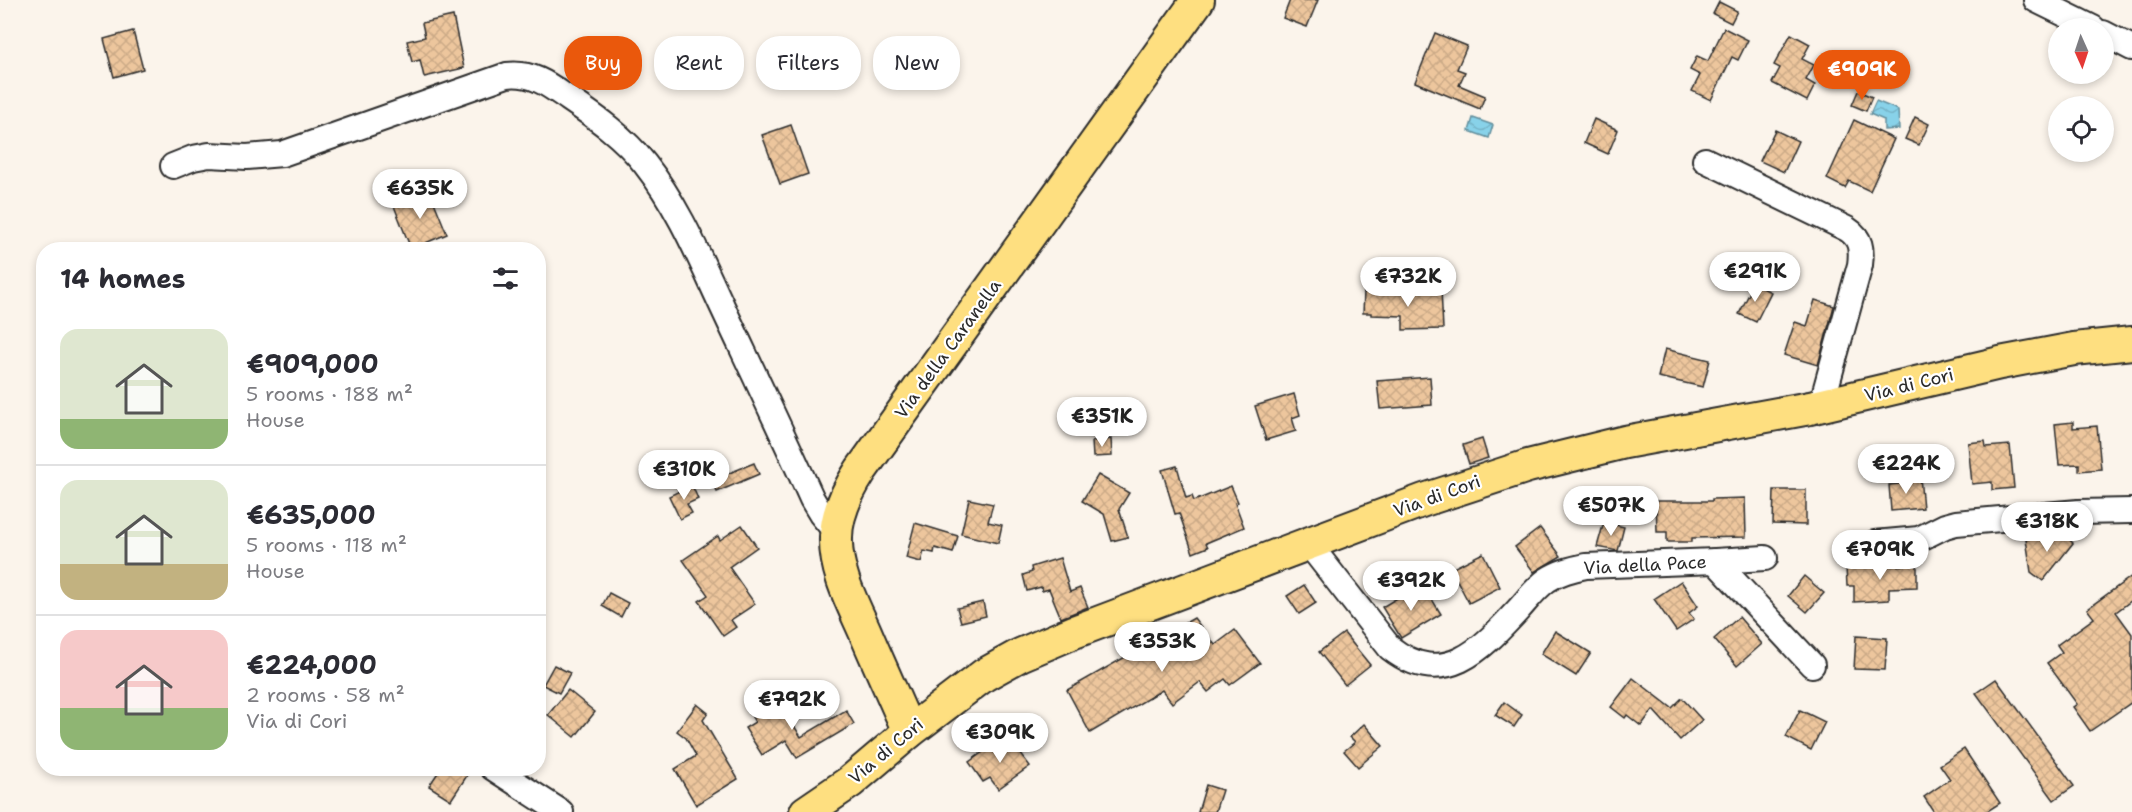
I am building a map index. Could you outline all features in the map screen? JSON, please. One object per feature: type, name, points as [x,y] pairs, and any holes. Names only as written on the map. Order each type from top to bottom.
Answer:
[{"type":"main road","name":"Via della Caranella","points":[[909,732],[843,576],[836,549],[836,532],[844,500],[861,470],[1198,0]]},
{"type":"main road","name":"Via di Cori","points":[[806,812],[850,782],[966,688],[1020,655],[1453,489],[1528,465],[1625,442],[1821,406],[2011,361],[2074,349],[2132,343]]},
{"type":"street","points":[[2036,0],[2073,18]]},
{"type":"street","points":[[2114,39],[2132,48]]},
{"type":"street","points":[[173,166],[209,154],[248,157],[282,154],[507,75],[525,75],[541,80],[617,134],[644,163],[660,185],[694,245],[812,499],[836,532]]},
{"type":"street","points":[[1705,160],[1846,229],[1854,234],[1860,243],[1860,265],[1821,406]]},
{"type":"street","points":[[1875,543],[1919,540],[1945,525],[1956,523],[2078,512],[2132,510]]},
{"type":"street","name":"Via della Pace","points":[[1308,543],[1390,648],[1410,660],[1436,666],[1455,663],[1472,654],[1509,620],[1540,586],[1562,573],[1586,566],[1715,561],[1812,665]]},
{"type":"street","points":[[1715,561],[1765,558]]},
{"type":"street","points":[[505,776],[561,812]]},
{"type":"water","points":[[1876,101],[1898,110],[1899,129],[1884,130],[1884,120],[1870,114]]},
{"type":"water","points":[[1473,118],[1493,125],[1489,138],[1469,131]]},
{"type":"building","points":[[1290,0],[1318,0],[1307,27],[1283,18]]},
{"type":"building","points":[[1719,2],[1737,11],[1731,23],[1713,14]]},
{"type":"building","points":[[453,16],[464,68],[424,77],[420,60],[412,62],[407,41],[425,37],[422,23]]},
{"type":"building","points":[[1724,28],[1748,40],[1738,60],[1732,57],[1711,100],[1692,91],[1700,75],[1690,70],[1697,56],[1708,61]]},
{"type":"building","points":[[133,31],[143,69],[114,77],[104,39]]},
{"type":"building","points":[[1435,33],[1467,46],[1457,69],[1465,72],[1459,85],[1485,96],[1480,109],[1415,82]]},
{"type":"building","points":[[1791,34],[1810,44],[1802,59],[1814,65],[1806,80],[1815,85],[1807,101],[1772,83],[1780,68],[1774,65]]},
{"type":"building","points":[[1858,91],[1872,97],[1866,111],[1852,105]]},
{"type":"building","points":[[1915,117],[1929,124],[1919,145],[1905,139]]},
{"type":"building","points":[[1594,119],[1618,130],[1608,154],[1584,143]]},
{"type":"building","points":[[1854,120],[1894,139],[1870,191],[1849,181],[1845,188],[1827,179]]},
{"type":"building","points":[[791,125],[808,174],[780,184],[762,135]]},
{"type":"building","points":[[1775,130],[1798,141],[1784,172],[1760,161]]},
{"type":"building","points":[[430,192],[447,234],[428,242],[408,242],[394,206]]},
{"type":"building","points":[[1754,284],[1771,292],[1756,322],[1739,314]]},
{"type":"building","points":[[1441,289],[1443,329],[1403,330],[1403,316],[1363,313],[1364,292],[1403,293],[1402,290]]},
{"type":"building","points":[[1815,300],[1834,306],[1818,365],[1784,355],[1795,322],[1807,326]]},
{"type":"building","points":[[1665,349],[1710,360],[1703,387],[1658,377]]},
{"type":"building","points":[[1430,377],[1432,405],[1380,409],[1377,381]]},
{"type":"building","points":[[1294,394],[1300,415],[1292,418],[1296,431],[1266,440],[1255,406]]},
{"type":"building","points":[[2073,422],[2073,428],[2097,426],[2101,469],[2079,471],[2079,464],[2059,465],[2055,424]]},
{"type":"building","points":[[1111,439],[1112,456],[1093,457],[1092,441]]},
{"type":"building","points":[[1482,439],[1488,458],[1469,464],[1463,445]]},
{"type":"building","points":[[1985,441],[1986,447],[2010,445],[2014,488],[1992,490],[1992,482],[1972,484],[1968,443]]},
{"type":"building","points":[[754,463],[759,474],[717,492],[712,480]]},
{"type":"building","points":[[1177,466],[1186,498],[1192,496],[1194,501],[1231,486],[1238,502],[1235,503],[1244,527],[1206,543],[1208,547],[1193,553],[1179,513],[1175,514],[1162,470]]},
{"type":"building","points":[[1098,475],[1129,493],[1119,509],[1128,537],[1112,541],[1104,514],[1082,501]]},
{"type":"building","points":[[1920,477],[1923,508],[1891,511],[1889,485],[1898,484],[1897,480]]},
{"type":"building","points":[[692,485],[698,499],[687,504],[692,513],[680,519],[669,496]]},
{"type":"building","points":[[1774,490],[1806,490],[1806,525],[1773,524]]},
{"type":"building","points":[[1745,498],[1746,537],[1692,538],[1692,542],[1667,542],[1667,532],[1657,532],[1656,501],[1712,501],[1712,499]]},
{"type":"building","points":[[969,499],[993,504],[988,522],[1002,525],[998,543],[961,534]]},
{"type":"building","points":[[1604,522],[1624,527],[1618,551],[1597,547]]},
{"type":"building","points":[[915,523],[958,536],[953,553],[935,548],[934,553],[924,551],[921,562],[906,558]]},
{"type":"building","points":[[742,525],[757,547],[729,567],[755,604],[731,620],[736,627],[723,636],[699,601],[708,595],[683,560],[718,536],[720,540]]},
{"type":"building","points":[[1540,528],[1561,556],[1534,572],[1515,547]]},
{"type":"building","points":[[2062,533],[2073,543],[2043,581],[2031,572],[2026,539]]},
{"type":"building","points":[[1483,553],[1500,587],[1469,603],[1451,569]]},
{"type":"building","points":[[1060,558],[1070,592],[1080,588],[1088,607],[1061,618],[1049,589],[1042,591],[1041,587],[1027,591],[1023,575],[1032,572],[1031,567]]},
{"type":"building","points":[[1917,565],[1917,587],[1889,588],[1889,600],[1854,602],[1854,586],[1847,586],[1846,567]]},
{"type":"building","points":[[1804,576],[1824,593],[1807,612],[1788,596]]},
{"type":"building","points":[[2132,576],[2132,600],[2116,612],[2132,634],[2132,702],[2090,731],[2073,707],[2077,704],[2047,663],[2062,652],[2057,645],[2094,618],[2087,609]]},
{"type":"building","points":[[1681,581],[1698,606],[1689,613],[1694,619],[1676,631],[1654,599]]},
{"type":"building","points":[[1304,585],[1316,603],[1299,614],[1287,596]]},
{"type":"building","points":[[1409,591],[1414,599],[1427,591],[1441,614],[1401,638],[1382,607]]},
{"type":"building","points":[[609,593],[628,603],[621,617],[602,606]]},
{"type":"building","points":[[983,602],[986,616],[961,622],[957,608]]},
{"type":"building","points":[[1739,617],[1762,644],[1737,666],[1714,639]]},
{"type":"building","points":[[1194,618],[1215,645],[1235,630],[1260,663],[1230,685],[1225,679],[1208,692],[1200,682],[1172,703],[1162,690],[1090,733],[1067,690]]},
{"type":"building","points":[[1555,631],[1591,653],[1576,676],[1541,654]]},
{"type":"building","points":[[1344,633],[1370,665],[1345,685],[1319,652]]},
{"type":"building","points":[[1856,636],[1887,638],[1885,670],[1854,669]]},
{"type":"building","points":[[554,665],[570,673],[559,693],[546,686],[546,680]]},
{"type":"building","points":[[1633,678],[1672,708],[1682,698],[1702,720],[1680,740],[1653,710],[1641,726],[1627,715],[1625,718],[1611,707]]},
{"type":"building","points":[[1996,679],[2074,786],[2054,800],[1976,693]]},
{"type":"building","points":[[568,690],[595,712],[575,737],[548,715]]},
{"type":"building","points":[[1504,702],[1522,715],[1514,727],[1495,715]]},
{"type":"building","points":[[697,704],[708,713],[703,720],[738,779],[696,805],[675,769],[696,756],[686,738],[677,731]]},
{"type":"building","points":[[773,704],[777,711],[783,708],[801,737],[846,710],[854,724],[797,758],[786,740],[762,755],[745,728],[755,722],[752,717]]},
{"type":"building","points":[[1800,710],[1825,722],[1811,750],[1786,737]]},
{"type":"building","points":[[1364,724],[1383,746],[1358,767],[1344,751],[1355,742],[1350,737]]},
{"type":"building","points":[[1001,739],[1005,745],[1011,741],[1030,766],[998,789],[990,778],[983,782],[969,762]]},
{"type":"building","points":[[1964,749],[2000,803],[1986,812],[1934,812],[1924,797],[1950,779],[1940,765]]},
{"type":"building","points":[[436,776],[467,776],[451,800],[429,786]]},
{"type":"building","points":[[1206,785],[1222,790],[1215,812],[1198,812]]}]
